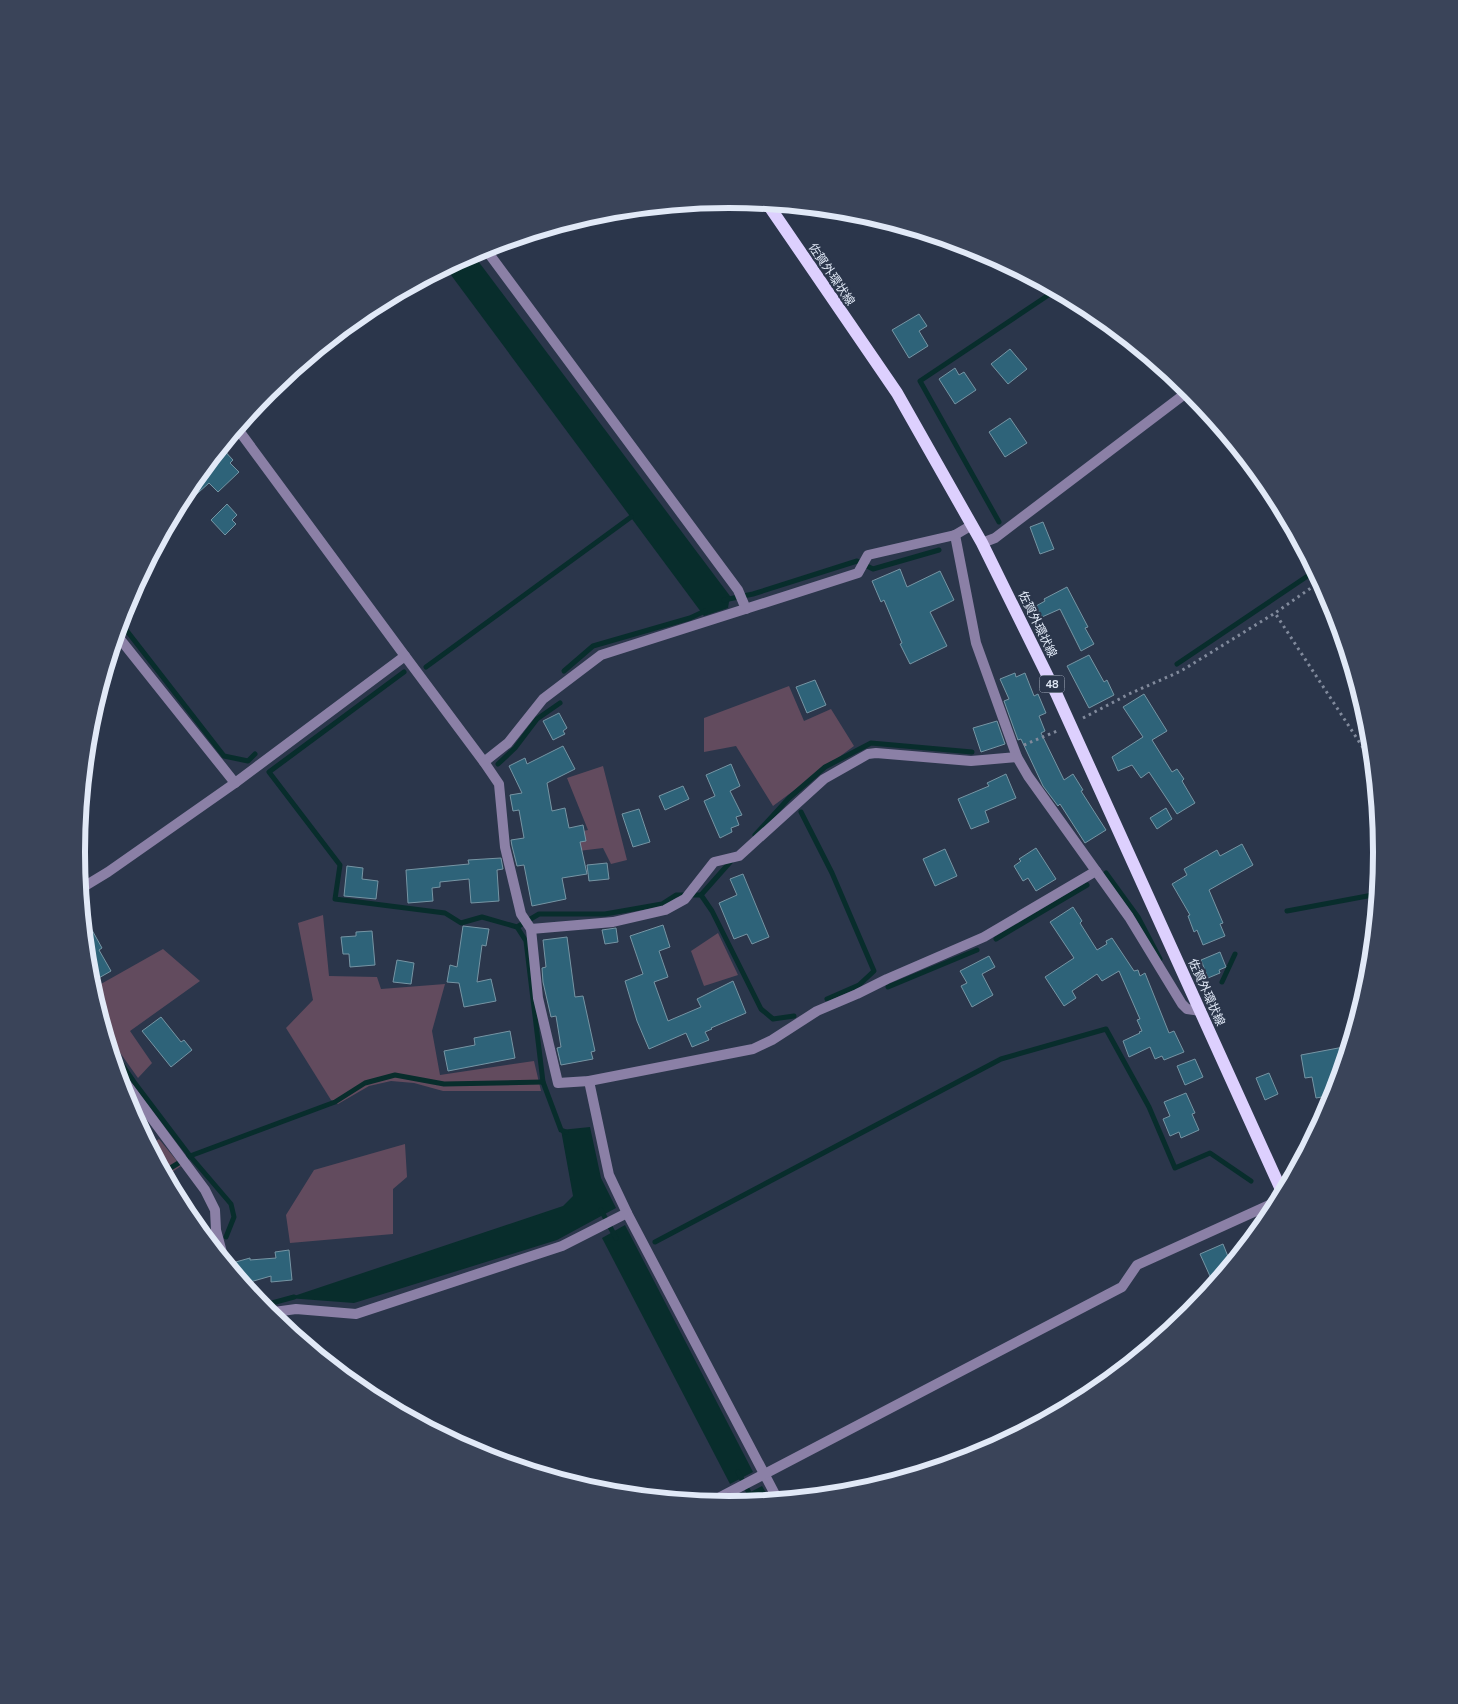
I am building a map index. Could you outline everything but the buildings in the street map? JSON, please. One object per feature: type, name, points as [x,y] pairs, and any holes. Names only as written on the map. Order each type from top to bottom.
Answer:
[{"type":"main road","name":"佐賀外環状線","points":[[771,209],[897,393],[982,543],[1071,725],[1279,1186]]},
{"type":"street","points":[[490,254],[738,590],[746,610]]},
{"type":"street","points":[[982,543],[995,538],[1183,396]]},
{"type":"street","points":[[240,433],[499,784],[505,847],[521,914],[531,929],[538,998],[558,1083],[589,1080],[753,1049],[772,1040],[817,1011],[984,937],[1096,871]]},
{"type":"street","points":[[484,762],[508,743],[543,699],[601,656],[858,573],[868,554],[955,535],[972,525]]},
{"type":"street","points":[[955,535],[976,643],[1016,754],[1028,776],[1129,917],[1182,1004],[1187,1009],[1201,1011]]},
{"type":"street","points":[[121,640],[235,783]]},
{"type":"street","points":[[86,885],[235,783],[404,656]]},
{"type":"street","points":[[531,929],[613,922],[665,910],[685,899],[714,862],[739,856],[824,779],[868,754],[876,753],[971,761],[1016,754]]},
{"type":"street","points":[[589,1080],[609,1175],[627,1213],[775,1494]]},
{"type":"street","points":[[131,1091],[205,1190],[216,1210],[216,1230],[221,1247]]},
{"type":"street","points":[[722,1496],[1122,1288],[1137,1265],[1266,1206]]},
{"type":"street","points":[[279,1311],[296,1309],[356,1314],[562,1246],[627,1213]]},
{"type":"path","points":[[1016,754],[1129,694],[1181,671],[1275,613],[1315,585]]},
{"type":"path","points":[[1275,613],[1364,750]]},
{"type":"shaded area","points":[[477,260],[730,596],[728,608],[704,616],[449,272]]},
{"type":"shaded area","points":[[789,686],[804,721],[831,709],[854,746],[773,806],[736,746],[704,752],[704,718]]},
{"type":"shaded area","points":[[603,766],[627,860],[611,864],[603,848],[554,854],[552,838],[588,830],[567,778]]},
{"type":"shaded area","points":[[323,915],[329,976],[377,977],[381,989],[445,984],[432,1031],[440,1075],[534,1061],[541,1091],[443,1091],[414,1083],[391,1081],[369,1086],[338,1104],[331,1100],[286,1028],[313,1000],[298,923]]},
{"type":"shaded area","points":[[718,933],[738,975],[704,986],[691,951]]},
{"type":"shaded area","points":[[163,949],[200,981],[130,1031],[152,1063],[138,1078],[115,1045],[99,985]]},
{"type":"shaded area","points":[[590,1127],[601,1178],[616,1208],[557,1240],[354,1303],[288,1298],[563,1206],[573,1196],[561,1130]]},
{"type":"shaded area","points":[[159,1139],[181,1166],[170,1173],[154,1143]]},
{"type":"shaded area","points":[[405,1144],[407,1177],[393,1189],[393,1234],[290,1243],[286,1215],[314,1170]]},
{"type":"shaded area","points":[[625,1225],[753,1472],[730,1484],[602,1238]]},
{"type":"shaded area","points":[[762,1486],[767,1495],[743,1496]]},
{"type":"waterway","points":[[999,522],[920,381],[1050,294]]},
{"type":"waterway","points":[[426,667],[631,517]]},
{"type":"waterway","points":[[724,600],[753,594],[857,561],[873,569],[939,550]]},
{"type":"waterway","points":[[1177,664],[1310,574]]},
{"type":"waterway","points":[[564,671],[593,646],[690,618],[705,611]]},
{"type":"waterway","points":[[125,629],[224,756],[248,761],[255,754]]},
{"type":"waterway","points":[[404,672],[269,772],[340,865],[335,899],[445,913],[461,923],[482,917],[517,927],[539,914],[605,914],[662,904],[676,895],[701,895],[732,860]]},
{"type":"waterway","points":[[498,764],[515,748],[537,719],[560,703]]},
{"type":"waterway","points":[[755,835],[789,798],[825,767],[871,743],[972,752]]},
{"type":"waterway","points":[[801,812],[832,873],[874,971],[859,985],[827,999]]},
{"type":"waterway","points":[[1106,873],[1138,917],[1160,959]]},
{"type":"waterway","points":[[996,939],[1087,885]]},
{"type":"waterway","points":[[701,895],[712,911],[761,1009],[773,1019],[794,1016]]},
{"type":"waterway","points":[[1287,911],[1372,895]]},
{"type":"waterway","points":[[517,927],[526,941],[543,1082],[561,1130],[566,1132]]},
{"type":"waterway","points":[[888,987],[977,950]]},
{"type":"waterway","points":[[1222,982],[1235,954]]},
{"type":"waterway","points":[[655,1242],[1001,1059],[1106,1029],[1149,1107],[1175,1168],[1210,1153],[1251,1181]]},
{"type":"waterway","points":[[120,1061],[190,1156],[231,1204],[234,1217],[226,1237]]},
{"type":"waterway","points":[[168,1169],[190,1156],[335,1102],[365,1083],[395,1075],[444,1084],[543,1082]]},
{"type":"waterway","points":[[601,1210],[616,1238]]},
{"type":"waterway","points":[[271,1303],[294,1297]]},
{"type":"waterway","points":[[738,1472],[751,1495]]}]
